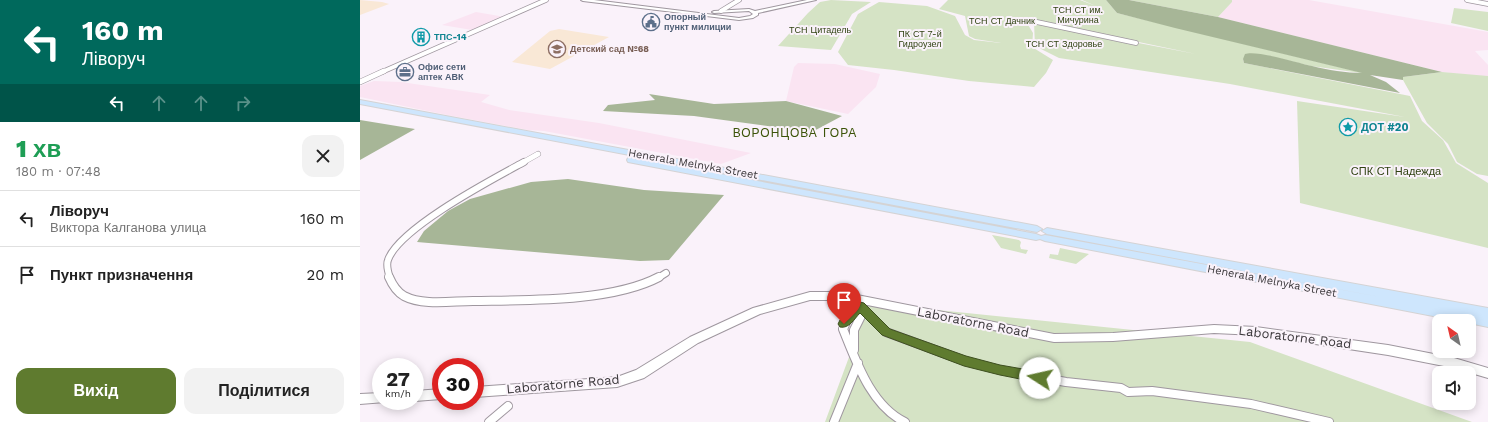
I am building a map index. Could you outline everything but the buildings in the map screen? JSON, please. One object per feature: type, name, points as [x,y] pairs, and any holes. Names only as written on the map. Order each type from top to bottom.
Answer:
[{"type":"main road","name":"Henerala Melnyka Street","points":[[360,102],[1024,231],[1488,313]]},
{"type":"main road","name":"Henerala Melnyka Street","points":[[360,108],[740,176]]},
{"type":"main road","name":"Henerala Melnyka Street","points":[[1047,235],[1488,322]]},
{"type":"main road","name":"Laboratorne Road","points":[[484,391],[617,382],[640,374],[694,340],[757,311],[810,296],[842,296],[862,305],[1054,338],[1113,337],[1214,329],[1256,331],[1388,350],[1454,363],[1488,373]]},
{"type":"main road","points":[[360,399],[372,398]]},
{"type":"street","points":[[360,82],[546,0]]},
{"type":"street","points":[[582,0],[739,19],[751,17],[756,14],[755,12]]},
{"type":"street","points":[[721,11],[739,0]]},
{"type":"street","points":[[694,13],[749,10],[755,12],[814,0]]},
{"type":"street","points":[[1467,0],[1488,4]]},
{"type":"street","points":[[1032,21],[1136,43]]},
{"type":"street","points":[[538,154],[438,212],[396,246],[388,258],[386,265],[392,285],[403,296],[428,301],[543,299],[632,288],[650,282],[666,273]]},
{"type":"street","points":[[854,354],[854,330],[862,305]]},
{"type":"street","points":[[862,305],[848,318],[843,329],[858,363],[879,400],[892,415],[905,422]]},
{"type":"street","points":[[862,305],[886,332],[964,361],[1000,370],[1066,382],[1121,388],[1128,392],[1152,391],[1227,401],[1329,422]]},
{"type":"street","points":[[834,422],[858,363]]},
{"type":"street","points":[[489,422],[508,406]]},
{"type":"shaded area","points":[[360,0],[382,2],[389,4],[360,15]]},
{"type":"shaded area","points":[[1232,0],[1309,0],[1488,32],[1488,50],[1475,51],[1488,65],[1488,77],[1442,72],[1218,17],[1232,2]]},
{"type":"shaded area","points":[[476,12],[505,17],[472,30],[442,25]]},
{"type":"shaded area","name":"Детский сад №68","points":[[559,29],[609,37],[550,69],[512,62],[550,31]]},
{"type":"shaded area","points":[[798,63],[835,64],[880,74],[876,87],[848,114],[786,101],[794,67]]},
{"type":"shaded area","points":[[374,81],[401,82],[490,95],[481,102],[509,110],[599,123],[751,153],[721,164],[544,131],[528,130],[447,115],[360,97],[360,86]]},
{"type":"green space","name":"ТСН Цитадель","points":[[831,0],[871,2],[852,14],[831,50],[778,46],[820,2]]},
{"type":"green space","points":[[948,0],[1080,0],[1096,6],[1082,0],[1106,0],[1117,13],[1368,74],[1311,66],[1265,55],[1257,55],[1243,59],[1244,63],[1410,96],[1422,121],[1443,140],[1456,163],[1488,183],[1488,248],[1300,203],[1297,101],[1405,117],[1230,84],[1059,58],[1035,46],[1034,23],[1196,54],[1024,18],[1033,33],[1032,47],[1053,60],[1046,73],[1034,87],[969,81],[848,65],[838,52],[858,14],[879,2],[927,6],[955,16],[965,35],[974,40],[1001,43],[975,39],[969,36],[965,16],[939,9]]},
{"type":"green space","points":[[1106,0],[1129,0],[1218,17],[1442,72],[1403,77],[1403,80],[1370,75],[1386,82],[1400,93],[1244,63],[1243,59],[1245,54],[1251,53],[1278,57],[1331,70],[1362,73],[1117,13]]},
{"type":"green space","points":[[1129,0],[1232,0],[1232,2],[1218,17]]},
{"type":"green space","points":[[1454,8],[1488,12],[1488,31],[1451,23]]},
{"type":"green space","points":[[1442,72],[1488,76],[1488,176],[1477,174],[1457,162],[1448,144],[1427,123],[1403,80],[1403,77]]},
{"type":"green space","points":[[649,94],[714,104],[786,101],[842,116],[812,132],[694,116],[603,111],[608,105],[655,100]]},
{"type":"green space","points":[[360,120],[415,129],[360,160]]},
{"type":"green space","points":[[568,179],[644,190],[724,195],[669,260],[640,261],[417,242],[424,231],[448,211],[470,199],[531,182]]},
{"type":"green space","points":[[992,235],[1019,240],[1021,242],[1021,249],[1028,250],[1026,254],[1001,248]]},
{"type":"green space","points":[[1055,235],[1472,314],[1472,314],[1055,238]]},
{"type":"green space","points":[[1060,248],[1089,254],[1076,264],[1049,258],[1050,254],[1058,255]]},
{"type":"green space","points":[[869,303],[1250,342],[1432,408],[1432,410],[1439,410],[1472,422],[825,422]]},
{"type":"place","name":"Опорный пункт милиции","points":[[651,22]]},
{"type":"place","name":"ТПС-14","points":[[421,37]]},
{"type":"place","name":"Детский сад №68","points":[[557,49]]},
{"type":"place","name":"Офис сети аптек АВК","points":[[405,72]]},
{"type":"place","name":"ДОТ #20","points":[[1348,127]]},
{"type":"district","name":"ВОРОНЦОВА ГОРА","points":[[795,133]]},
{"type":"route","points":[[844,324],[860,306],[886,332],[964,361],[1040,378]]},
{"type":"park label","name":"ТСН СТ им. Мичурина","points":[[1078,16]]},
{"type":"park label","name":"ТСН СТ Дачник","points":[[1002,21]]},
{"type":"park label","name":"ПК СТ 7-й Гидроузел","points":[[920,40]]},
{"type":"park label","name":"ТСН СТ Здоровье","points":[[1064,44]]},
{"type":"park label","name":"СПК СТ Надежда","points":[[1396,171]]}]
